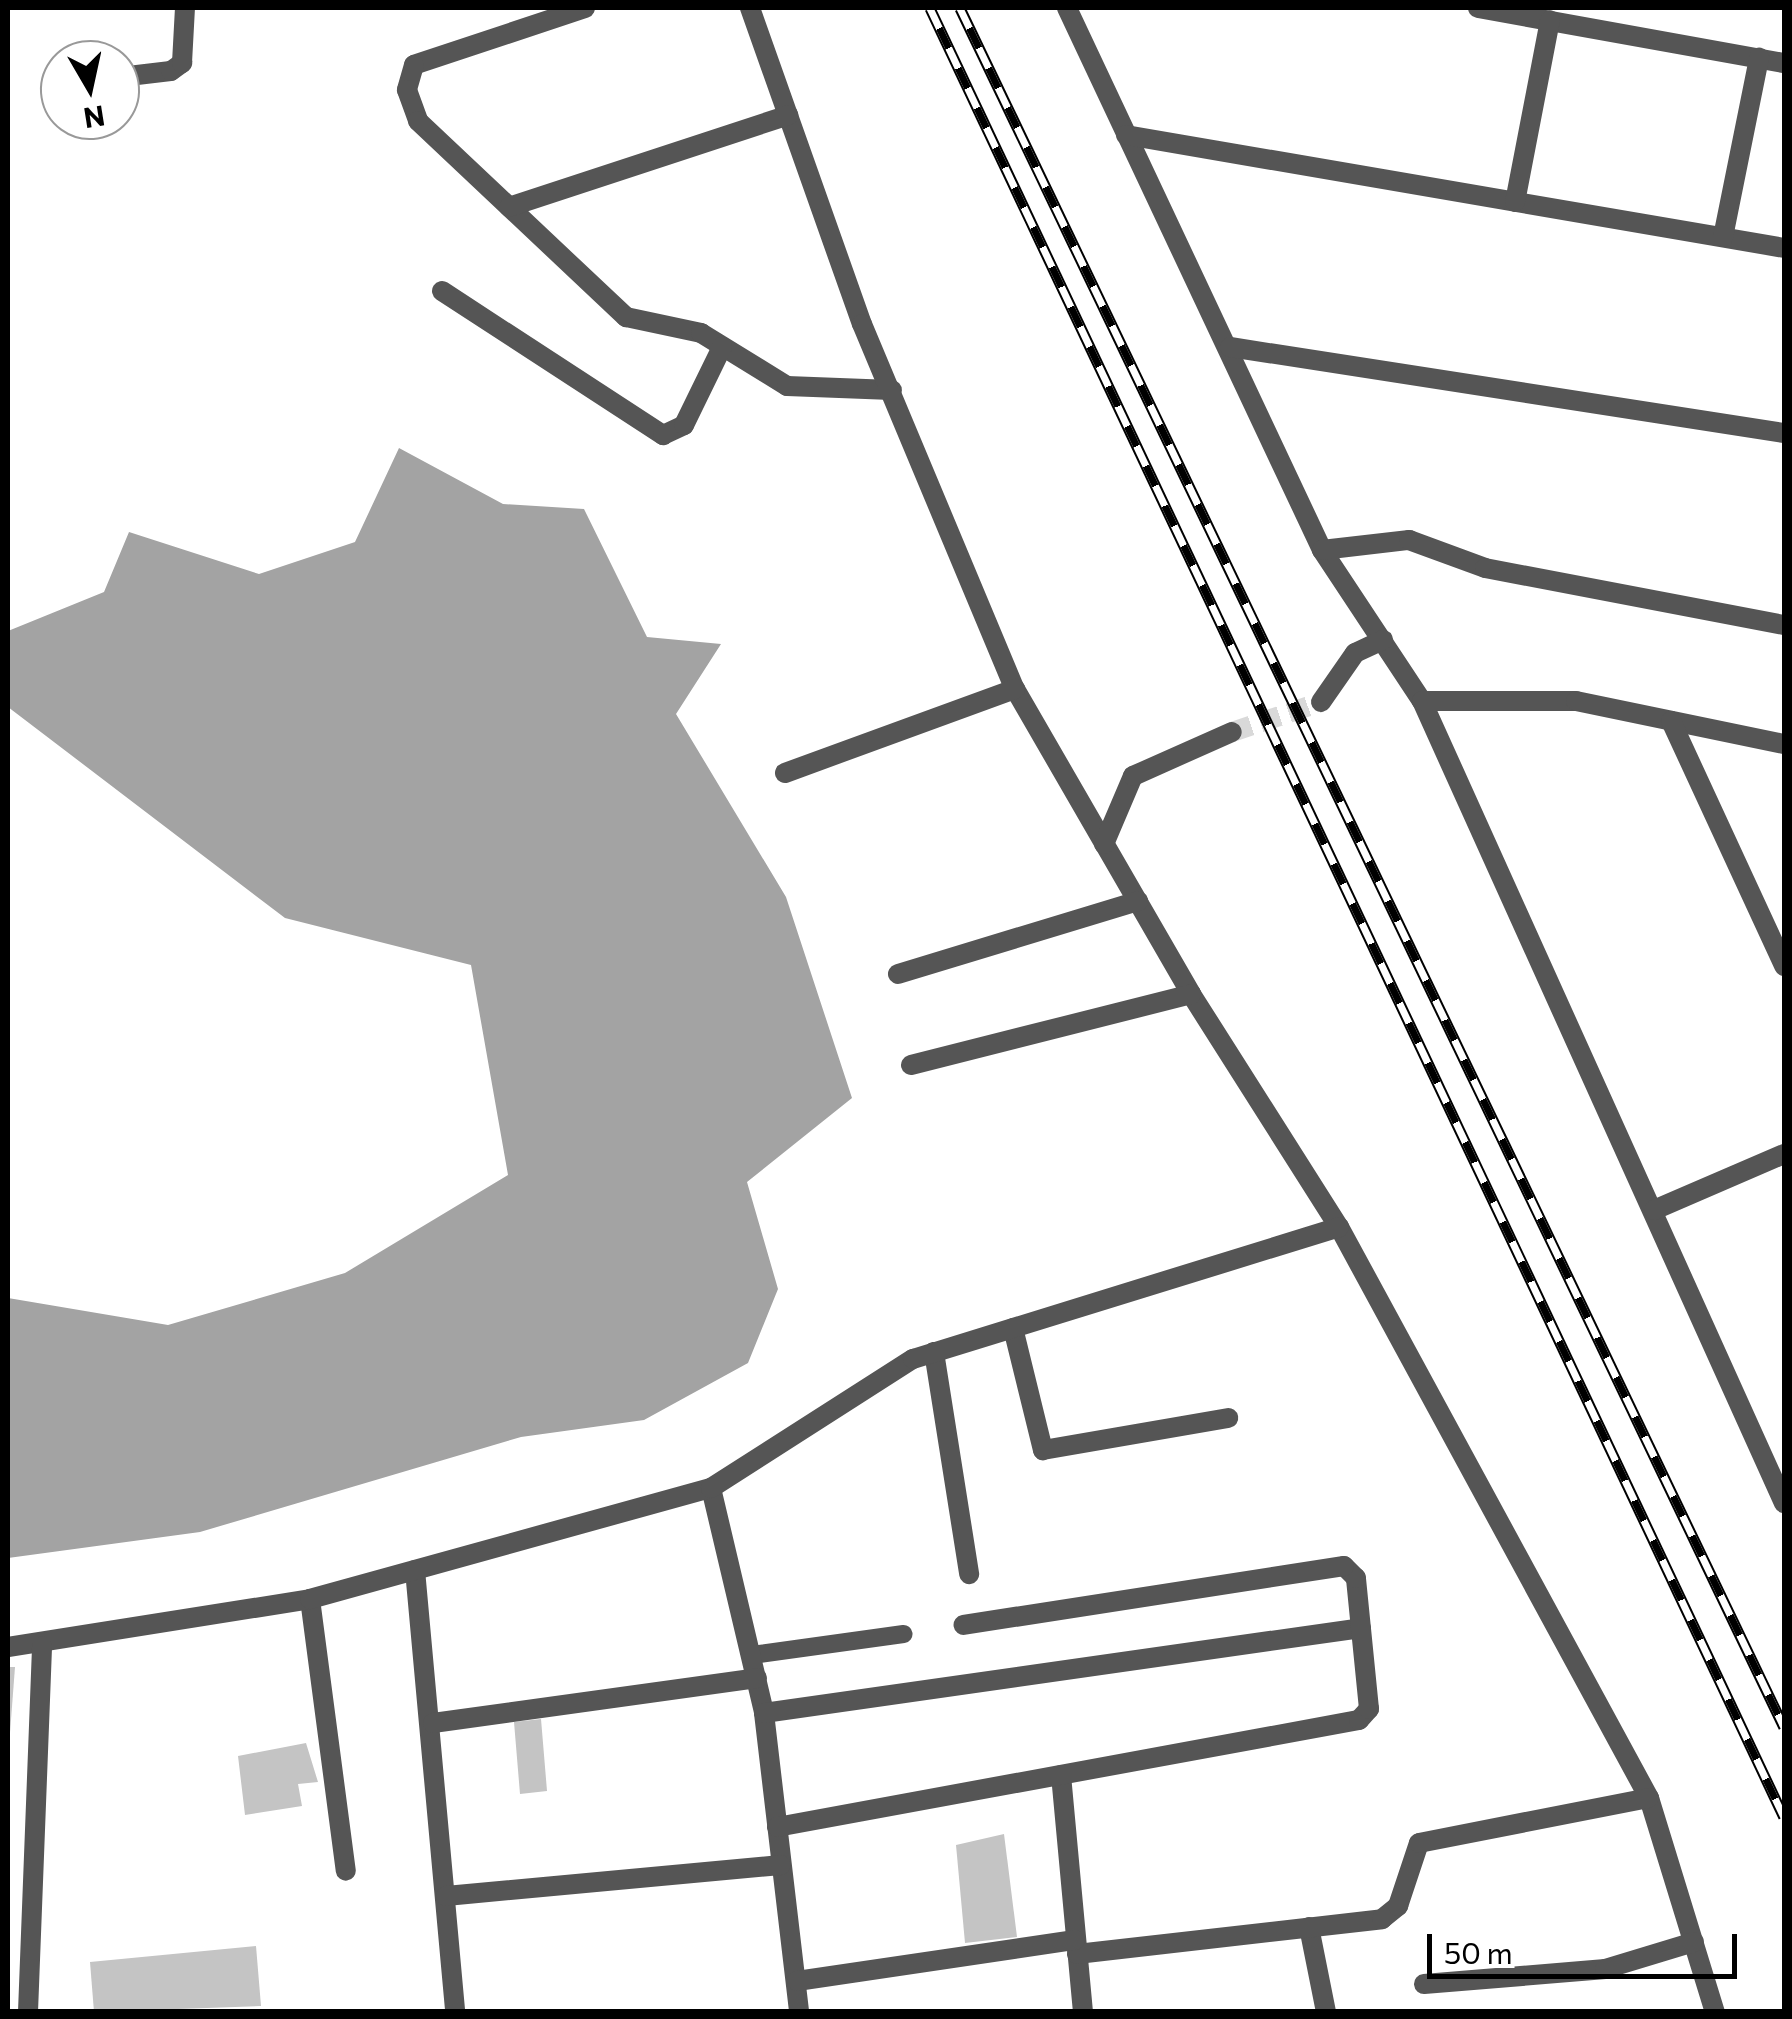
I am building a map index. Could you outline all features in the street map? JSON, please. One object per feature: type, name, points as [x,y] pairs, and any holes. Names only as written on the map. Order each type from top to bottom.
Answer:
[{"type":"street","points":[[140,75],[171,72],[182,63],[185,8]]},
{"type":"street","points":[[586,8],[414,65],[407,76],[418,121],[626,317],[690,328],[787,386],[892,390]]},
{"type":"street","points":[[750,8],[892,390],[1015,689],[1191,994],[1339,1227],[1649,1798],[1715,2012]]},
{"type":"street","points":[[1066,8],[1230,347],[1322,550],[1422,701],[1784,1503]]},
{"type":"street","points":[[1478,8],[1784,62]]},
{"type":"street","points":[[1515,202],[1550,20]]},
{"type":"street","points":[[1722,238],[1759,58]]},
{"type":"street","points":[[509,208],[788,115]]},
{"type":"street","points":[[1126,135],[1784,248]]},
{"type":"street","points":[[442,291],[663,435],[684,425],[722,347]]},
{"type":"street","points":[[1230,347],[1784,433]]},
{"type":"street","points":[[1322,550],[1409,540],[1485,568],[1784,625]]},
{"type":"street","points":[[1321,702],[1355,653],[1383,640]]},
{"type":"street","points":[[785,772],[1015,689]]},
{"type":"street","points":[[1422,701],[1576,702],[1784,744]]},
{"type":"street","points":[[1670,720],[1784,966]]},
{"type":"street","points":[[1104,844],[1134,776],[1232,732]]},
{"type":"street","points":[[898,974],[1138,901]]},
{"type":"street","points":[[911,1065],[1191,994]]},
{"type":"street","points":[[1654,1210],[1784,1154]]},
{"type":"street","points":[[8,1647],[42,1646],[310,1599],[712,1488],[896,1367],[1339,1227]]},
{"type":"street","points":[[1014,1328],[1043,1450],[1228,1418]]},
{"type":"street","points":[[934,1352],[969,1574]]},
{"type":"street","points":[[712,1488],[764,1712],[800,2012]]},
{"type":"street","points":[[777,1827],[1358,1720],[1368,1709],[1356,1578],[1344,1566],[964,1624]]},
{"type":"street","points":[[415,1570],[433,1722],[455,2012]]},
{"type":"street","points":[[310,1599],[346,1871]]},
{"type":"street","points":[[764,1712],[1361,1628]]},
{"type":"street","points":[[28,2012],[42,1646]]},
{"type":"street","points":[[433,1722],[757,1678]]},
{"type":"street","points":[[1061,1775],[1082,2012]]},
{"type":"street","points":[[796,1981],[1076,1947],[1309,1927],[1393,1914],[1418,1844],[1649,1798]]},
{"type":"street","points":[[446,1896],[781,1865]]},
{"type":"street","points":[[1309,1927],[1326,2012]]},
{"type":"street","points":[[1424,1984],[1606,1969],[1694,1942]]},
{"type":"lane","points":[[752,1656],[904,1634]]},
{"type":"shaded area","points":[[399,448],[503,504],[584,509],[647,637],[721,644],[676,714],[786,897],[852,1098],[747,1182],[778,1289],[748,1363],[644,1420],[521,1437],[200,1532],[8,1558],[8,1298],[168,1325],[345,1273],[508,1175],[471,965],[285,918],[8,707],[8,631],[104,592],[129,532],[259,574],[355,542]]},
{"type":"building","points":[[8,1667],[15,1667],[10,1733],[8,1732]]},
{"type":"building","points":[[541,1719],[547,1791],[520,1794],[514,1722]]},
{"type":"building","points":[[306,1743],[318,1782],[298,1784],[302,1806],[245,1815],[238,1756]]},
{"type":"building","points":[[1004,1834],[1017,1937],[965,1943],[956,1845]]},
{"type":"building","points":[[256,1946],[261,2006],[94,2012],[90,1962]]},
{"type":"tunnel","points":[[1232,732],[1321,702]]},
{"type":"railway","points":[[930,8],[1784,1817]]},
{"type":"railway","points":[[960,8],[1784,1727]]}]
